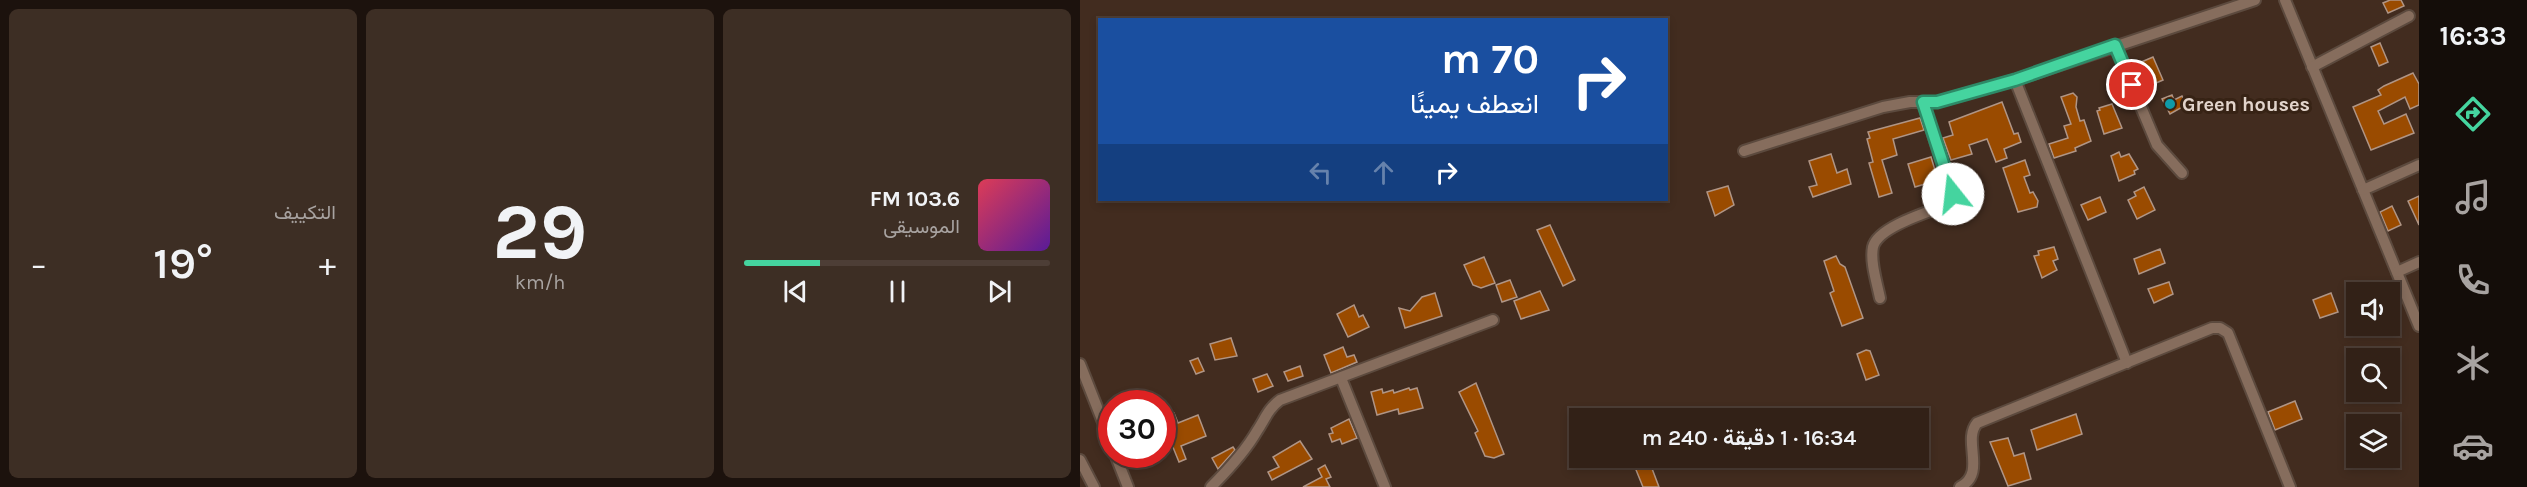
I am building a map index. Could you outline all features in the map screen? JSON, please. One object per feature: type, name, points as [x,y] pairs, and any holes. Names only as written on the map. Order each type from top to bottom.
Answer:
[{"type":"street","points":[[1744,151],[1883,107],[1937,102],[2015,80],[2255,0]]},
{"type":"street","points":[[2285,0],[2419,326]]},
{"type":"street","points":[[2312,67],[2409,16]]},
{"type":"street","points":[[2115,45],[2157,145],[2182,173]]},
{"type":"street","points":[[2015,80],[2127,363]]},
{"type":"street","points":[[1880,298],[1872,249],[1876,240],[1886,230],[1952,203],[1953,199],[1923,102]]},
{"type":"street","points":[[2363,190],[2419,165]]},
{"type":"street","points":[[2397,272],[2419,262]]},
{"type":"street","points":[[1211,487],[1229,470],[1273,405],[1493,320]]},
{"type":"street","points":[[1968,485],[1974,470],[1973,429],[1977,423],[2212,328],[2224,329],[2228,333],[2290,487]]},
{"type":"street","points":[[1080,364],[1098,410]]},
{"type":"street","points":[[1341,378],[1385,487]]},
{"type":"street","points":[[1080,459],[1094,487]]},
{"type":"street","points":[[1121,468],[1128,487]]},
{"type":"building","points":[[2390,0],[2401,0],[2404,6],[2388,13],[2383,3]]},
{"type":"building","points":[[2380,43],[2388,62],[2379,66],[2371,47]]},
{"type":"building","points":[[2153,57],[2163,80],[2142,89],[2132,66]]},
{"type":"building","points":[[2413,73],[2419,84],[2419,105],[2410,109],[2405,97],[2378,111],[2384,124],[2406,114],[2414,133],[2371,150],[2353,107],[2381,95],[2378,90]]},
{"type":"building","points":[[2073,93],[2077,97],[2076,107],[2080,121],[2084,120],[2091,141],[2075,148],[2076,151],[2054,158],[2049,144],[2068,138],[2064,126],[2071,124],[2061,97]]},
{"type":"building","name":"Green houses","points":[[2172,95],[2174,100],[2182,96],[2186,105],[2170,114],[2162,99]]},
{"type":"building","points":[[2002,102],[2014,134],[2018,133],[2021,142],[2004,149],[2007,158],[1996,162],[1987,139],[1969,145],[1972,154],[1951,160],[1943,138],[1953,135],[1949,122]]},
{"type":"building","points":[[2112,104],[2122,128],[2104,134],[2097,111],[2100,110],[2099,108]]},
{"type":"building","points":[[1920,118],[1924,130],[1893,139],[1897,155],[1882,160],[1892,193],[1879,197],[1869,163],[1873,162],[1867,139],[1870,138],[1868,132]]},
{"type":"building","points":[[2119,152],[2121,157],[2129,154],[2138,169],[2134,171],[2135,174],[2119,181],[2111,156]]},
{"type":"building","points":[[1831,154],[1837,173],[1847,169],[1851,184],[1813,197],[1809,187],[1817,185],[1809,161]]},
{"type":"building","points":[[1931,157],[1938,180],[1915,187],[1908,164]]},
{"type":"building","points":[[2025,160],[2030,175],[2024,177],[2030,193],[2033,192],[2038,201],[2037,207],[2018,212],[2003,168]]},
{"type":"building","points":[[1728,186],[1734,205],[1715,216],[1707,192]]},
{"type":"building","points":[[2144,187],[2155,210],[2137,219],[2128,200],[2136,196],[2134,192]]},
{"type":"building","points":[[2419,196],[2419,225],[2408,201]]},
{"type":"building","points":[[2100,197],[2106,212],[2088,220],[2081,205]]},
{"type":"building","points":[[2392,206],[2401,225],[2388,231],[2380,212]]},
{"type":"building","points":[[1550,225],[1575,280],[1563,286],[1537,230]]},
{"type":"building","points":[[2054,247],[2058,259],[2053,261],[2057,270],[2042,278],[2034,256],[2039,255],[2038,251]]},
{"type":"building","points":[[2160,249],[2165,263],[2139,274],[2134,259]]},
{"type":"building","points":[[1836,256],[1840,264],[1845,267],[1863,318],[1842,326],[1830,293],[1834,291],[1824,261]]},
{"type":"building","points":[[1484,257],[1495,283],[1481,288],[1473,285],[1464,265]]},
{"type":"building","points":[[1510,280],[1517,297],[1502,302],[1496,285]]},
{"type":"building","points":[[2169,282],[2173,294],[2154,303],[2148,289]]},
{"type":"building","points":[[1540,291],[1549,310],[1521,319],[1514,301]]},
{"type":"building","points":[[1435,293],[1442,316],[1405,328],[1399,308],[1410,311],[1422,297]]},
{"type":"building","points":[[2331,293],[2338,312],[2320,318],[2313,300]]},
{"type":"building","points":[[1354,305],[1359,317],[1363,315],[1369,327],[1348,337],[1337,314]]},
{"type":"building","points":[[1231,338],[1237,356],[1215,360],[1210,344]]},
{"type":"building","points":[[1343,347],[1347,357],[1354,355],[1357,362],[1331,373],[1324,355]]},
{"type":"building","points":[[1866,350],[1870,351],[1879,375],[1866,380],[1857,354]]},
{"type":"building","points":[[1198,358],[1204,371],[1196,374],[1190,361]]},
{"type":"building","points":[[1300,366],[1303,376],[1288,381],[1284,372]]},
{"type":"building","points":[[1267,374],[1273,386],[1258,392],[1253,379]]},
{"type":"building","points":[[1476,383],[1504,454],[1494,458],[1485,456],[1475,433],[1478,431],[1459,392]]},
{"type":"building","points":[[1409,388],[1410,390],[1417,388],[1423,408],[1399,414],[1398,409],[1377,415],[1371,392],[1382,389],[1383,393],[1393,390],[1394,393]]},
{"type":"building","points":[[2295,401],[2302,419],[2275,430],[2268,412]]},
{"type":"building","points":[[2076,414],[2082,434],[2037,450],[2031,430]]},
{"type":"building","points":[[1198,415],[1206,436],[1181,446],[1186,459],[1179,462],[1176,455],[1176,418],[1178,423]]},
{"type":"building","points":[[1349,419],[1357,438],[1342,444],[1340,439],[1332,442],[1329,434],[1333,433],[1331,428]]},
{"type":"building","points":[[2008,438],[2014,456],[2024,453],[2031,479],[2008,486],[1990,442]]},
{"type":"building","points":[[1300,441],[1312,459],[1272,480],[1268,472],[1279,467],[1273,457]]},
{"type":"building","points":[[1233,447],[1235,450],[1218,469],[1212,458]]},
{"type":"building","points":[[1325,465],[1331,477],[1326,479],[1330,487],[1303,487],[1322,477],[1318,469]]},
{"type":"building","points":[[1635,468],[1652,468],[1659,487],[1643,487]]},
{"type":"place","name":"Green houses","points":[[2170,104]]},
{"type":"route","points":[[1953,194],[1923,102],[1937,102],[2015,80],[2115,45],[2132,85]]}]
